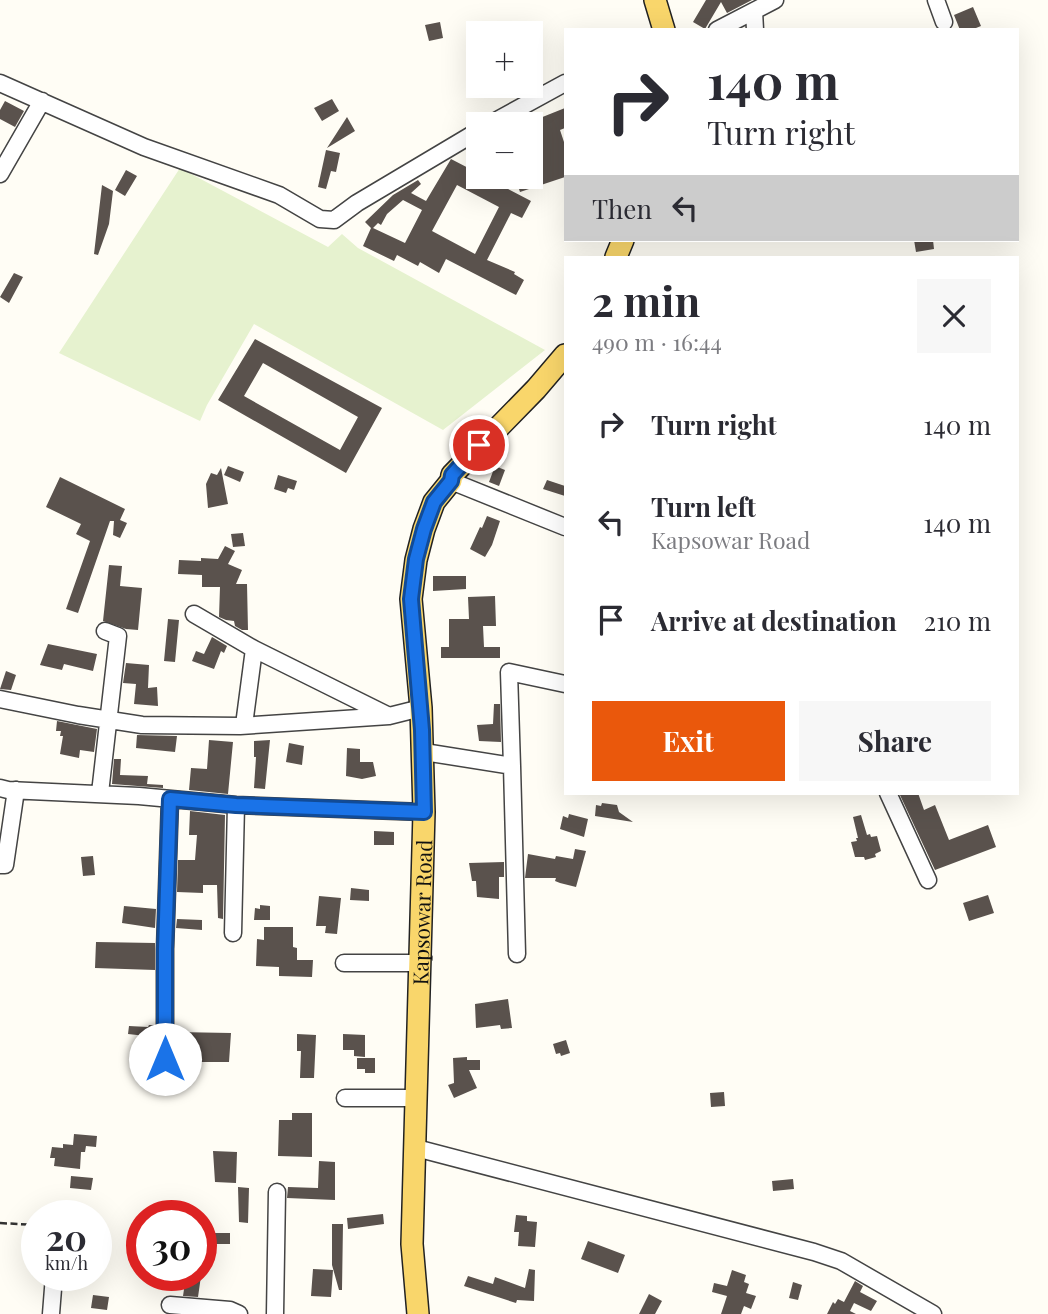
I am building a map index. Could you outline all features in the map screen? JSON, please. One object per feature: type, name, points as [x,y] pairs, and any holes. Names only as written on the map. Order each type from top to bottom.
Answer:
[{"type":"main road","points":[[655,0],[662,28]]},
{"type":"main road","name":"Kapsowar Road","points":[[418,1314],[412,1244],[424,752],[411,599],[416,559],[434,502],[451,481],[452,475],[564,356]]},
{"type":"street","points":[[721,28],[775,0]]},
{"type":"street","points":[[936,0],[944,22]]},
{"type":"street","points":[[754,11],[755,28]]},
{"type":"street","points":[[0,83],[144,147],[279,195],[320,219],[334,220],[357,203],[466,138]]},
{"type":"street","points":[[512,112],[564,84]]},
{"type":"street","points":[[0,174],[42,101]]},
{"type":"street","points":[[451,481],[564,527]]},
{"type":"street","points":[[194,614],[254,649],[389,716]]},
{"type":"street","points":[[100,793],[118,636],[105,631]]},
{"type":"street","points":[[244,725],[254,649]]},
{"type":"street","points":[[517,954],[509,673],[564,684]]},
{"type":"street","points":[[0,699],[142,725],[244,725],[389,716],[421,708]]},
{"type":"street","points":[[424,752],[512,766]]},
{"type":"street","points":[[0,865],[5,866],[8,789],[100,793],[236,805],[424,812]]},
{"type":"street","points":[[889,795],[928,880]]},
{"type":"street","points":[[165,1059],[165,949],[170,799]]},
{"type":"street","points":[[233,933],[236,805]]},
{"type":"street","points":[[344,963],[420,963]]},
{"type":"street","points":[[345,1098],[417,1098]]},
{"type":"street","points":[[416,1148],[814,1252],[841,1261],[933,1314]]},
{"type":"street","points":[[275,1314],[277,1192]]},
{"type":"street","points":[[51,1314],[53,1291]]},
{"type":"street","points":[[170,1305],[230,1310],[239,1314]]},
{"type":"path","points":[[0,1223],[21,1224]]},
{"type":"green space","points":[[180,168],[328,247],[342,234],[358,248],[545,350],[443,430],[254,324],[200,421],[59,353]]},
{"type":"building","points":[[706,0],[752,0],[727,13],[721,2],[706,28],[693,22]]},
{"type":"building","points":[[973,7],[981,26],[959,28],[954,15]]},
{"type":"building","points":[[440,22],[443,38],[429,41],[425,25]]},
{"type":"building","points":[[332,99],[339,111],[322,121],[314,108]]},
{"type":"building","points":[[5,101],[24,111],[15,127],[0,119],[0,110]]},
{"type":"building","points":[[564,108],[564,128],[560,130],[564,142],[564,177],[543,184],[543,117]]},
{"type":"building","points":[[347,117],[355,131],[327,148]]},
{"type":"building","points":[[326,150],[340,153],[336,172],[331,171],[326,189],[318,187]]},
{"type":"building","points":[[451,159],[466,167],[466,189],[508,189],[531,201],[522,218],[511,213],[487,260],[515,272],[514,274],[524,280],[516,295],[446,259],[439,273],[420,262],[418,266],[397,255],[394,261],[363,246],[371,228],[365,222],[393,195],[418,180],[421,184],[411,193],[426,201]],"holes":[[[457,185],[499,207],[475,254],[432,231]],[[403,200],[422,210],[405,243],[373,228],[378,223],[381,225],[387,214]]]},
{"type":"building","points":[[126,170],[137,176],[125,196],[115,190]]},
{"type":"building","points":[[102,185],[113,191],[109,224],[98,255],[94,254]]},
{"type":"building","points":[[914,242],[933,242],[934,249],[916,252]]},
{"type":"building","points":[[14,273],[23,277],[9,303],[0,297]]},
{"type":"building","points":[[255,339],[382,408],[346,473],[218,400]],"holes":[[[263,363],[358,417],[340,450],[244,396]]]},
{"type":"building","points":[[228,466],[244,472],[240,482],[224,475]]},
{"type":"building","points":[[495,466],[505,470],[499,486],[489,482]]},
{"type":"building","points":[[221,468],[228,504],[208,508],[206,484],[211,473],[217,475]]},
{"type":"building","points":[[278,475],[297,481],[294,490],[288,488],[286,493],[274,489]]},
{"type":"building","points":[[60,477],[125,509],[120,520],[127,523],[120,538],[113,535],[114,521],[110,521],[78,613],[66,609],[90,541],[76,534],[81,524],[46,507]]},
{"type":"building","points":[[547,480],[564,486],[564,496],[543,489]]},
{"type":"building","points":[[487,516],[500,521],[485,557],[470,549]]},
{"type":"building","points":[[243,533],[245,546],[233,547],[231,534]]},
{"type":"building","points":[[225,546],[235,551],[228,564],[242,570],[236,584],[247,584],[248,630],[235,626],[234,621],[219,617],[220,587],[202,587],[202,575],[178,574],[179,560],[218,559]]},
{"type":"building","points":[[109,565],[122,566],[120,586],[142,588],[138,630],[103,621]]},
{"type":"building","points":[[433,576],[466,576],[466,589],[433,591]]},
{"type":"building","points":[[495,596],[496,626],[483,626],[484,647],[500,647],[500,658],[441,658],[441,647],[449,647],[449,619],[469,619],[468,597]]},
{"type":"building","points":[[168,619],[179,620],[175,662],[164,661]]},
{"type":"building","points":[[212,637],[227,646],[224,653],[221,651],[214,669],[192,661],[196,651],[204,654]]},
{"type":"building","points":[[48,644],[97,654],[93,671],[64,664],[62,670],[40,665]]},
{"type":"building","points":[[126,663],[149,665],[148,688],[157,687],[158,706],[134,704],[136,684],[123,683]]},
{"type":"building","points":[[6,671],[16,675],[11,690],[0,689]]},
{"type":"building","points":[[494,704],[500,704],[501,742],[479,741],[477,725],[493,724]]},
{"type":"building","points":[[57,721],[97,729],[94,752],[80,750],[79,758],[60,754],[63,736],[60,736],[61,731],[56,731]]},
{"type":"building","points":[[137,735],[177,736],[175,752],[136,748]]},
{"type":"building","points":[[209,740],[233,742],[228,794],[189,790],[191,768],[207,769]]},
{"type":"building","points":[[270,740],[265,789],[254,788],[254,741]]},
{"type":"building","points":[[289,743],[304,746],[302,765],[286,762]]},
{"type":"building","points":[[347,748],[360,749],[360,762],[373,762],[376,776],[362,779],[346,776]]},
{"type":"building","points":[[114,759],[121,759],[120,775],[148,776],[147,784],[163,785],[163,788],[112,784]]},
{"type":"building","points":[[900,795],[919,795],[924,810],[935,805],[949,840],[988,825],[996,847],[935,870]]},
{"type":"building","points":[[602,803],[617,805],[619,812],[633,822],[595,816],[596,805],[601,806]]},
{"type":"building","points":[[190,811],[225,815],[223,919],[218,918],[217,885],[203,885],[203,893],[177,892],[178,860],[195,860],[197,835],[189,835]]},
{"type":"building","points":[[569,814],[588,819],[584,837],[560,829],[563,816],[568,818]]},
{"type":"building","points":[[861,815],[867,835],[877,836],[881,851],[875,854],[876,857],[865,860],[864,857],[855,857],[851,842],[857,841],[858,838],[853,817]]},
{"type":"building","points":[[374,831],[394,832],[394,845],[374,845]]},
{"type":"building","points":[[575,849],[586,851],[576,887],[555,881],[556,878],[525,878],[528,854],[573,859]]},
{"type":"building","points":[[93,856],[95,875],[83,876],[81,857]]},
{"type":"building","points":[[504,862],[504,877],[499,877],[499,899],[477,897],[476,881],[472,881],[469,863]]},
{"type":"building","points":[[351,888],[369,890],[369,901],[350,900]]},
{"type":"building","points":[[988,895],[994,913],[969,921],[963,903]]},
{"type":"building","points":[[319,896],[341,898],[337,934],[325,933],[326,926],[316,926]]},
{"type":"building","points":[[260,905],[270,906],[270,920],[254,920],[255,908],[260,909]]},
{"type":"building","points":[[124,906],[156,909],[155,928],[122,923]]},
{"type":"building","points":[[177,919],[202,920],[202,930],[176,928]]},
{"type":"building","points":[[264,927],[293,927],[293,947],[297,948],[297,960],[313,960],[312,977],[279,976],[279,967],[256,966],[257,939],[264,940]]},
{"type":"building","points":[[96,942],[155,943],[155,970],[95,968]]},
{"type":"building","points":[[508,999],[512,1028],[501,1029],[500,1025],[476,1028],[475,1004]]},
{"type":"building","points":[[155,1025],[155,1037],[128,1034],[129,1026]]},
{"type":"building","points":[[176,1032],[231,1033],[229,1062],[175,1062]]},
{"type":"building","points":[[297,1034],[316,1035],[314,1078],[300,1078],[301,1051],[297,1051]]},
{"type":"building","points":[[343,1034],[365,1035],[365,1057],[354,1056],[354,1050],[343,1050]]},
{"type":"building","points":[[566,1040],[570,1053],[561,1056],[560,1053],[556,1054],[553,1044]]},
{"type":"building","points":[[467,1057],[467,1060],[480,1060],[480,1070],[469,1070],[477,1088],[454,1098],[448,1085],[454,1083],[453,1058]]},
{"type":"building","points":[[357,1058],[375,1058],[375,1073],[365,1073],[365,1069],[357,1069]]},
{"type":"building","points":[[724,1092],[725,1106],[711,1107],[710,1093]]},
{"type":"building","points":[[292,1113],[312,1113],[312,1157],[278,1156],[279,1120],[292,1120]]},
{"type":"building","points":[[74,1134],[97,1136],[96,1147],[86,1146],[85,1152],[81,1152],[80,1169],[54,1166],[55,1158],[50,1158],[52,1147],[73,1145]]},
{"type":"building","points":[[213,1151],[237,1152],[236,1183],[215,1182]]},
{"type":"building","points":[[319,1161],[335,1162],[335,1200],[287,1198],[288,1187],[318,1188]]},
{"type":"building","points":[[71,1176],[93,1178],[91,1190],[70,1188]]},
{"type":"building","points":[[793,1179],[794,1189],[773,1191],[772,1181]]},
{"type":"building","points":[[238,1187],[249,1188],[248,1223],[239,1222]]},
{"type":"building","points":[[383,1214],[384,1224],[348,1229],[347,1218]]},
{"type":"building","points":[[516,1215],[527,1216],[527,1221],[537,1222],[535,1247],[518,1246],[519,1232],[514,1232]]},
{"type":"building","points":[[332,1224],[343,1224],[342,1290],[339,1290],[332,1265]]},
{"type":"building","points":[[217,1233],[230,1233],[230,1244],[217,1244]]},
{"type":"building","points":[[588,1241],[625,1255],[618,1273],[581,1259]]},
{"type":"building","points":[[313,1269],[333,1270],[331,1297],[311,1296]]},
{"type":"building","points":[[529,1269],[535,1270],[534,1301],[517,1300],[516,1303],[464,1286],[468,1276],[493,1284],[495,1277],[525,1288]]},
{"type":"building","points":[[732,1270],[746,1275],[744,1282],[749,1284],[746,1293],[756,1296],[751,1309],[744,1306],[741,1314],[721,1314],[727,1296],[712,1292],[714,1283],[727,1286]]},
{"type":"building","points":[[855,1281],[863,1286],[860,1292],[877,1301],[871,1311],[854,1303],[850,1311],[856,1314],[827,1314],[833,1302],[835,1304],[838,1299],[844,1302]]},
{"type":"building","points":[[793,1282],[802,1285],[798,1300],[789,1298]]},
{"type":"building","points":[[184,1291],[199,1291],[198,1297],[183,1296]]},
{"type":"building","points":[[649,1294],[662,1301],[655,1314],[639,1314]]},
{"type":"building","points":[[93,1295],[109,1297],[107,1310],[91,1308]]},
{"type":"route","points":[[165,1059],[165,949],[170,799],[236,805],[424,812],[424,752],[411,599],[416,559],[434,502],[451,481],[452,475],[479,445]]}]
